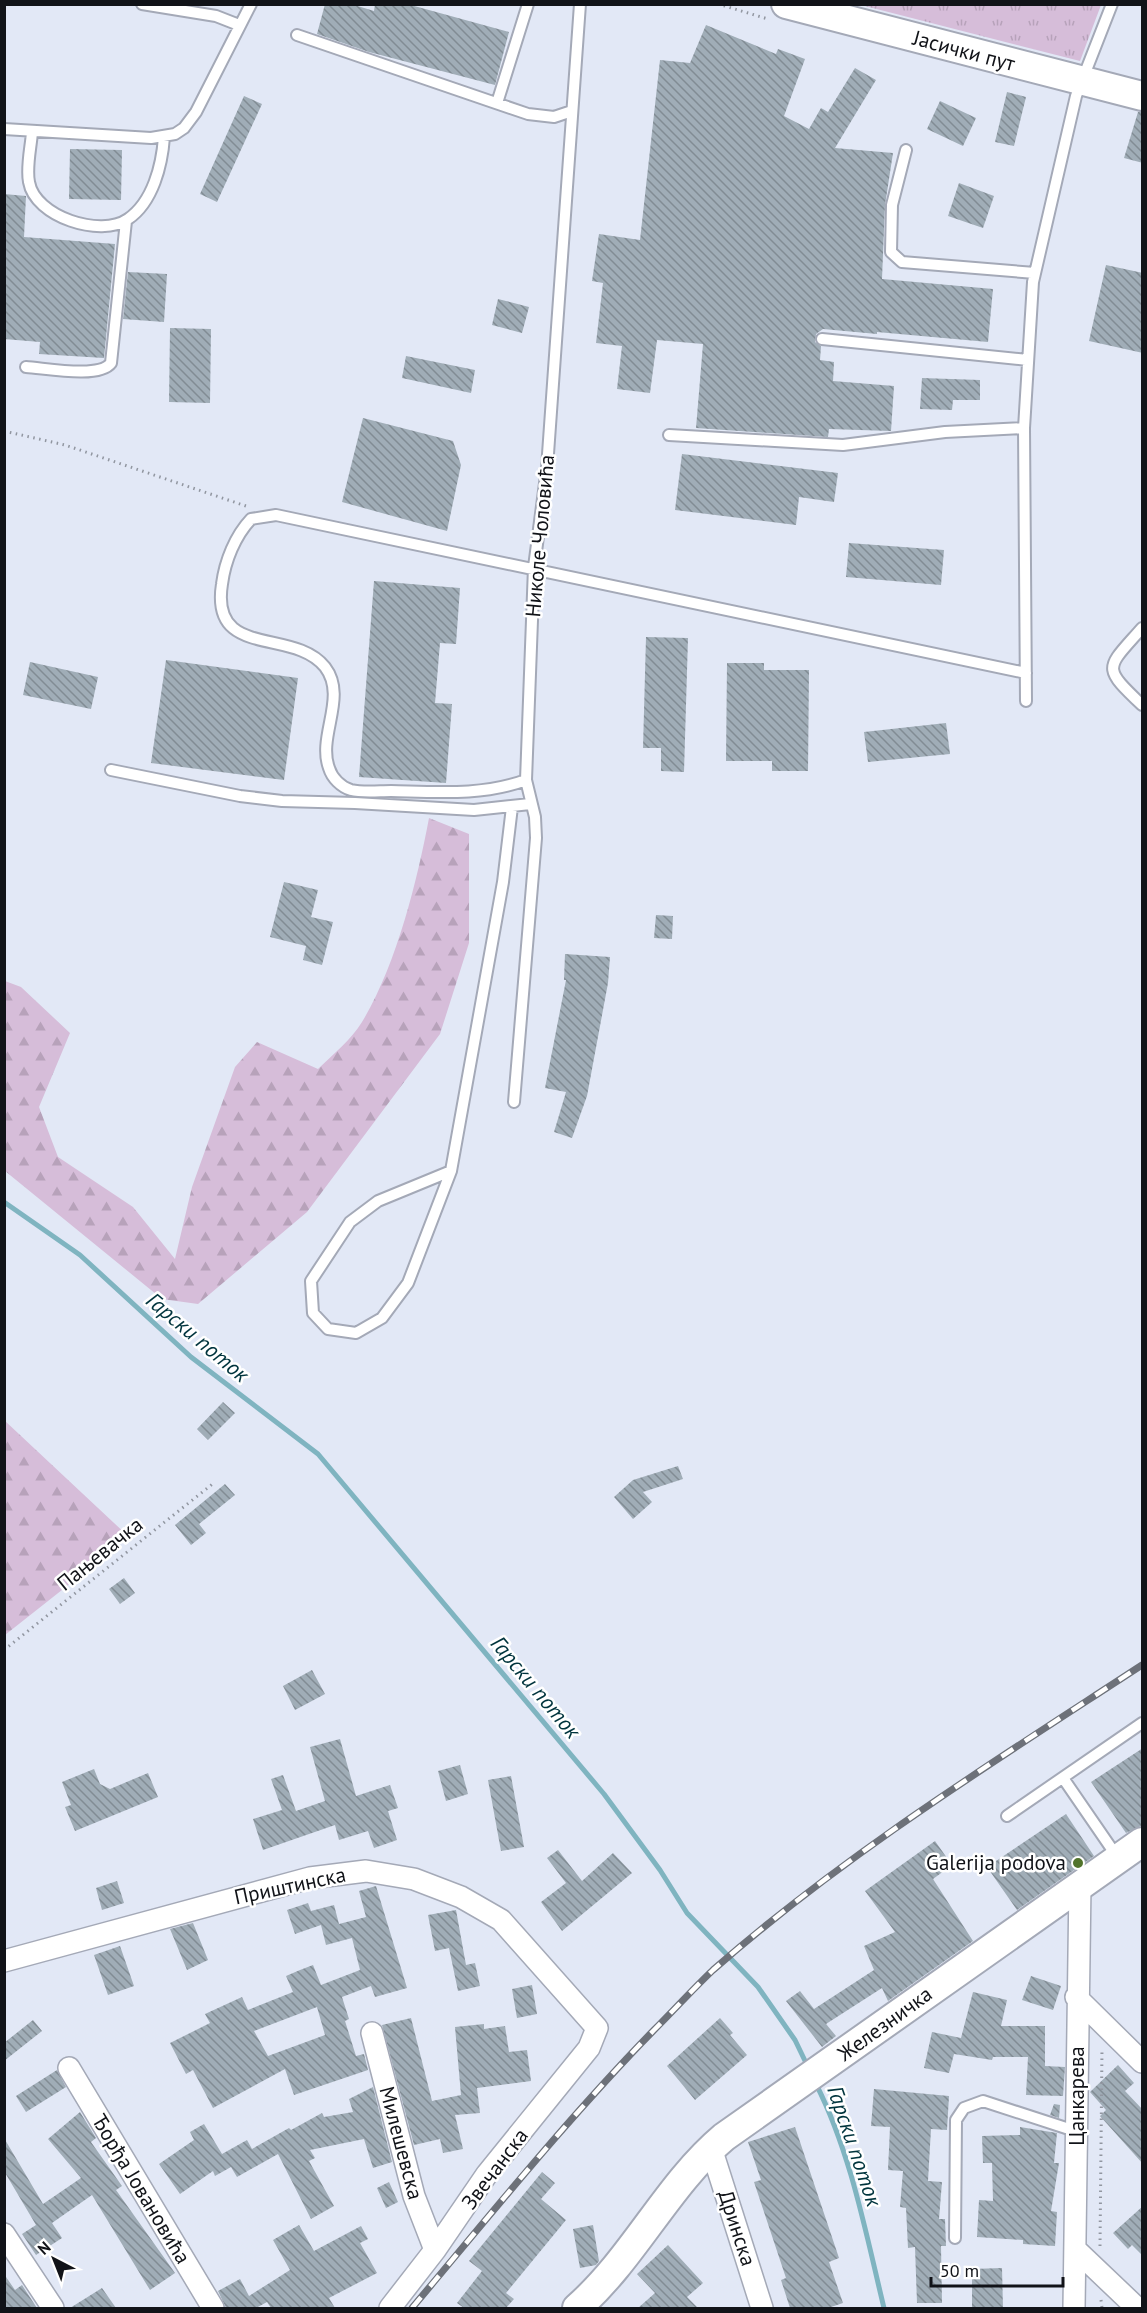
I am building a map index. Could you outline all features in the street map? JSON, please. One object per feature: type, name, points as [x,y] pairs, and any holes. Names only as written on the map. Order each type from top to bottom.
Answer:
[{"type":"street","name":"Јасички пут","points":[[786,4],[1085,72],[1143,76]]},
{"type":"street","name":"Јасички пут","points":[[861,4],[1085,72],[1143,96]]},
{"type":"street","name":"Железничка","points":[[589,2304],[711,2148],[787,2091],[829,2064],[1080,1884],[1143,1842]]},
{"type":"street","name":"Приштинска","points":[[4,1961],[310,1878],[366,1871],[414,1879],[461,1897],[501,1920],[597,2028]]},
{"type":"street","name":"Цанкарева","points":[[1074,2308],[1078,2129],[1076,1998],[1080,1884]]},
{"type":"street","points":[[1076,1998],[1143,2062]]},
{"type":"street","name":"Звечанска","points":[[390,2308],[435,2250],[487,2174],[589,2048],[597,2028]]},
{"type":"street","name":"Милешевска","points":[[372,2033],[414,2196],[435,2250]]},
{"type":"street","name":"Ђорђа Јовановића","points":[[69,2068],[213,2308]]},
{"type":"street","name":"Дринска","points":[[711,2148],[762,2308]]},
{"type":"street","points":[[4,2234],[53,2308]]},
{"type":"street","points":[[1075,2249],[1137,2308]]},
{"type":"lane","points":[[142,4],[216,16],[239,25]]},
{"type":"lane","points":[[4,129],[164,137],[175,134],[190,120],[250,4]]},
{"type":"lane","points":[[497,103],[528,4]]},
{"type":"lane","name":"Николе Чоловића","points":[[514,1102],[536,838],[535,817],[526,780],[534,567],[548,456],[580,4]]},
{"type":"lane","points":[[1026,701],[1024,428],[1035,273],[1085,72],[1112,4]]},
{"type":"lane","points":[[297,35],[545,117],[572,111]]},
{"type":"lane","points":[[32,132],[28,181],[32,192],[46,209],[66,220],[88,225],[126,221],[135,213],[156,178],[164,137]]},
{"type":"lane","points":[[906,150],[892,205],[891,252],[893,256],[902,262],[1035,273]]},
{"type":"lane","points":[[26,367],[83,372],[105,370],[111,363],[126,221]]},
{"type":"lane","points":[[822,339],[1028,360]]},
{"type":"lane","points":[[669,435],[843,445],[945,432],[1024,428]]},
{"type":"lane","points":[[526,780],[499,788],[466,792],[353,790],[336,781],[327,761],[335,685],[325,667],[302,650],[239,633],[226,621],[222,612],[221,588],[228,558],[245,525],[251,519],[259,516],[276,515],[534,567],[1026,673]]},
{"type":"lane","points":[[1143,628],[1116,658],[1112,667],[1114,678],[1143,705]]},
{"type":"lane","points":[[111,770],[240,796],[282,801],[355,802],[474,810],[530,804]]},
{"type":"lane","points":[[451,1171],[378,1201],[350,1222],[311,1281],[313,1313],[328,1329],[356,1333],[382,1318],[408,1283],[451,1171],[503,882],[512,807]]},
{"type":"lane","points":[[1007,1816],[1143,1723]]},
{"type":"lane","points":[[1063,1778],[1119,1858]]},
{"type":"lane","points":[[955,2238],[956,2120],[964,2108],[983,2101],[1066,2128],[1078,2129]]},
{"type":"path","points":[[4,431],[65,445],[184,484],[250,507],[259,516]]},
{"type":"path","name":"Пањевачка","points":[[4,1650],[215,1482]]},
{"type":"path","points":[[1102,2023],[1100,2272],[1102,2308]]},
{"type":"green space","points":[[861,5],[1101,5],[1080,61]]},
{"type":"green space","points":[[429,818],[469,834],[469,943],[440,1034],[307,1212],[198,1304],[162,1299],[5,1171],[5,981],[21,987],[70,1033],[39,1107],[58,1157],[133,1207],[175,1259],[192,1187],[235,1067],[257,1042],[318,1069],[358,1028],[374,1000],[395,950],[418,869]]},
{"type":"green space","points":[[4,1420],[129,1537],[5,1635],[4,1635]]},
{"type":"building","points":[[325,4],[351,4],[374,11],[375,4],[407,4],[509,32],[495,85],[369,52],[317,34]]},
{"type":"building","points":[[706,25],[776,54],[778,49],[805,59],[784,116],[809,129],[821,108],[828,112],[855,68],[876,80],[835,148],[893,153],[885,205],[882,279],[993,289],[988,342],[823,329],[816,334],[815,342],[821,346],[820,360],[834,362],[833,381],[894,386],[891,431],[829,429],[828,437],[696,428],[703,344],[657,340],[650,393],[617,389],[622,346],[596,343],[603,283],[592,281],[599,234],[640,240],[660,60],[690,63]]},
{"type":"building","points":[[1007,92],[1026,97],[1014,146],[995,142]]},
{"type":"building","points":[[244,96],[262,104],[217,202],[200,194]]},
{"type":"building","points":[[940,101],[976,118],[963,146],[927,129]]},
{"type":"building","points":[[1138,112],[1143,112],[1143,163],[1124,158]]},
{"type":"building","points":[[70,149],[122,150],[121,200],[69,199]]},
{"type":"building","points":[[959,183],[994,196],[983,228],[948,216]]},
{"type":"building","points":[[4,194],[26,196],[24,237],[115,244],[104,358],[39,354],[40,342],[4,339]]},
{"type":"building","points":[[1106,265],[1143,273],[1143,353],[1089,341]]},
{"type":"building","points":[[128,272],[167,274],[164,322],[123,319]]},
{"type":"building","points":[[498,299],[529,307],[522,333],[492,325]]},
{"type":"building","points":[[170,328],[211,329],[210,403],[169,402]]},
{"type":"building","points":[[406,356],[475,370],[471,393],[402,378]]},
{"type":"building","points":[[922,378],[980,380],[980,400],[953,400],[952,410],[920,409]]},
{"type":"building","points":[[363,418],[453,441],[461,465],[447,531],[342,502]]},
{"type":"building","points":[[682,454],[838,473],[834,502],[799,497],[796,525],[675,510]]},
{"type":"building","points":[[849,543],[944,550],[941,585],[846,577]]},
{"type":"building","points":[[374,581],[460,588],[456,644],[440,643],[435,703],[452,704],[446,783],[359,777]]},
{"type":"building","points":[[646,637],[688,638],[684,772],[661,771],[661,748],[643,748]]},
{"type":"building","points":[[166,660],[298,678],[284,780],[151,763]]},
{"type":"building","points":[[30,662],[98,677],[91,709],[23,695]]},
{"type":"building","points":[[727,663],[764,663],[764,670],[809,670],[808,771],[772,771],[772,761],[726,761]]},
{"type":"building","points":[[946,723],[950,754],[868,762],[864,732]]},
{"type":"building","points":[[284,882],[318,890],[311,917],[333,922],[322,965],[303,960],[306,946],[270,937]]},
{"type":"building","points":[[656,915],[673,916],[672,939],[654,938]]},
{"type":"building","points":[[565,954],[610,957],[608,983],[587,1096],[572,1138],[554,1132],[566,1092],[545,1088],[566,980],[564,980]]},
{"type":"building","points":[[223,1402],[235,1413],[208,1440],[197,1429]]},
{"type":"building","points":[[678,1466],[683,1479],[643,1492],[652,1502],[633,1519],[614,1497],[633,1480]]},
{"type":"building","points":[[225,1484],[235,1495],[199,1524],[206,1533],[191,1545],[175,1525]]},
{"type":"building","points":[[124,1578],[135,1593],[120,1604],[109,1589]]},
{"type":"building","points":[[312,1670],[325,1694],[295,1710],[283,1686]]},
{"type":"building","points":[[340,1739],[356,1796],[390,1785],[398,1808],[388,1811],[397,1840],[374,1848],[368,1831],[339,1840],[335,1825],[263,1850],[253,1819],[282,1810],[271,1779],[283,1775],[296,1811],[325,1801],[310,1747]]},
{"type":"building","points":[[1143,1748],[1143,1825],[1126,1833],[1091,1782]]},
{"type":"building","points":[[460,1765],[468,1794],[446,1801],[438,1771]]},
{"type":"building","points":[[94,1769],[100,1784],[110,1789],[148,1773],[158,1797],[75,1831],[65,1807],[71,1805],[62,1782]]},
{"type":"building","points":[[511,1776],[524,1847],[501,1851],[488,1780]]},
{"type":"building","points":[[1066,1814],[1094,1856],[1017,1910],[987,1867]]},
{"type":"building","points":[[935,1841],[952,1865],[933,1879],[973,1941],[888,2001],[882,1988],[826,2024],[836,2036],[822,2047],[786,2001],[800,1991],[814,2009],[874,1970],[864,1946],[895,1932],[865,1891]]},
{"type":"building","points":[[558,1850],[582,1881],[613,1853],[632,1873],[562,1931],[541,1902],[566,1883],[547,1858]]},
{"type":"building","points":[[117,1881],[124,1903],[102,1910],[96,1888]]},
{"type":"building","points":[[376,1886],[407,1988],[375,1997],[371,1986],[342,1997],[349,2019],[345,2021],[356,2056],[364,2054],[368,2070],[294,2095],[285,2069],[213,2108],[193,2070],[186,2074],[170,2043],[210,2023],[205,2014],[242,1997],[248,2010],[293,1992],[286,1976],[313,1965],[321,1985],[360,1970],[352,1938],[326,1945],[321,1925],[295,1934],[287,1910],[308,1903],[311,1911],[334,1905],[339,1924],[366,1917],[359,1891]],"holes":[[[317,2007],[325,2035],[268,2056],[254,2031]]]},
{"type":"building","points":[[456,1910],[466,1965],[475,1963],[480,1986],[458,1991],[449,1948],[435,1951],[428,1915]]},
{"type":"building","points":[[193,1923],[208,1960],[187,1970],[170,1929]]},
{"type":"building","points":[[120,1946],[134,1986],[108,1995],[94,1955]]},
{"type":"building","points":[[1031,1976],[1061,1986],[1053,2010],[1022,2000]]},
{"type":"building","points":[[532,1985],[537,2014],[517,2018],[512,1989]]},
{"type":"building","points":[[973,1992],[1007,2000],[1001,2026],[1045,2026],[1045,2066],[1065,2067],[1063,2096],[1026,2095],[1028,2057],[993,2057],[992,2060],[954,2054],[949,2073],[924,2068],[932,2032],[961,2038]]},
{"type":"building","points":[[411,2018],[432,2101],[461,2095],[455,2027],[484,2024],[484,2029],[505,2026],[509,2052],[527,2050],[531,2081],[477,2088],[480,2113],[455,2115],[463,2149],[443,2153],[440,2139],[414,2145],[382,2025]]},
{"type":"building","points":[[720,2018],[733,2033],[730,2035],[747,2055],[695,2100],[667,2066]]},
{"type":"building","points":[[33,2020],[42,2031],[4,2061],[4,2043]]},
{"type":"building","points":[[1118,2065],[1134,2083],[1125,2091],[1143,2110],[1143,2164],[1100,2116],[1106,2110],[1090,2092]]},
{"type":"building","points":[[57,2070],[66,2087],[26,2112],[16,2096]]},
{"type":"building","points":[[373,2087],[392,2162],[373,2168],[364,2139],[310,2150],[315,2158],[309,2161],[334,2206],[311,2219],[278,2154],[237,2177],[231,2167],[215,2176],[213,2171],[180,2194],[159,2164],[194,2140],[190,2132],[204,2124],[222,2154],[247,2140],[252,2149],[322,2113],[324,2117],[353,2112],[349,2099]]},
{"type":"building","points":[[874,2089],[949,2096],[947,2130],[931,2129],[928,2181],[942,2182],[939,2219],[945,2219],[946,2246],[941,2246],[942,2303],[917,2303],[915,2247],[908,2248],[906,2208],[900,2207],[903,2171],[888,2170],[890,2127],[871,2126]]},
{"type":"building","points":[[1054,2104],[1060,2105],[1059,2118],[1050,2115]]},
{"type":"building","points":[[80,2112],[96,2138],[91,2142],[122,2186],[116,2190],[175,2273],[150,2290],[92,2195],[52,2223],[62,2238],[36,2255],[22,2234],[36,2225],[4,2171],[4,2138],[43,2204],[81,2178],[48,2139]]},
{"type":"building","points":[[795,2127],[839,2258],[829,2262],[843,2303],[828,2308],[790,2308],[781,2280],[786,2278],[754,2182],[761,2180],[748,2142]]},
{"type":"building","points":[[1020,2127],[1057,2133],[1054,2163],[1059,2163],[1051,2211],[1057,2212],[1055,2246],[1023,2244],[1023,2240],[977,2237],[979,2200],[993,2201],[992,2163],[983,2163],[982,2136],[1020,2135]]},
{"type":"building","points":[[542,2172],[555,2183],[541,2199],[566,2220],[506,2293],[514,2299],[506,2308],[464,2308],[457,2303],[482,2271],[469,2261]]},
{"type":"building","points":[[389,2182],[398,2202],[386,2208],[377,2188]]},
{"type":"building","points":[[1143,2206],[1143,2256],[1132,2245],[1128,2249],[1113,2233]]},
{"type":"building","points":[[299,2225],[314,2251],[361,2226],[368,2239],[360,2243],[377,2273],[329,2298],[335,2308],[271,2308],[267,2302],[256,2308],[226,2308],[218,2291],[240,2279],[249,2296],[290,2270],[273,2240]]},
{"type":"building","points":[[593,2225],[599,2261],[596,2265],[580,2268],[573,2229]]},
{"type":"building","points":[[668,2245],[703,2283],[687,2297],[698,2308],[638,2308],[655,2293],[637,2274]]},
{"type":"building","points":[[1002,2268],[1003,2308],[972,2308],[972,2269]]},
{"type":"building","points":[[4,2274],[15,2290],[22,2285],[37,2308],[4,2308]]},
{"type":"building","points":[[102,2288],[116,2308],[70,2308]]},
{"type":"waterway","name":"Гарски поток","points":[[4,1202],[80,1255],[191,1357],[318,1454],[604,1794],[660,1870],[687,1913],[758,1987],[795,2040],[808,2067]]},
{"type":"waterway","name":"Гарски поток","points":[[816,2084],[848,2166],[884,2308]]},
{"type":"railway","points":[[412,2308],[591,2097],[713,1970],[815,1887],[868,1848],[976,1773],[1142,1665]]},
{"type":"place","name":"Galerija podova","points":[[1078,1863]]}]
